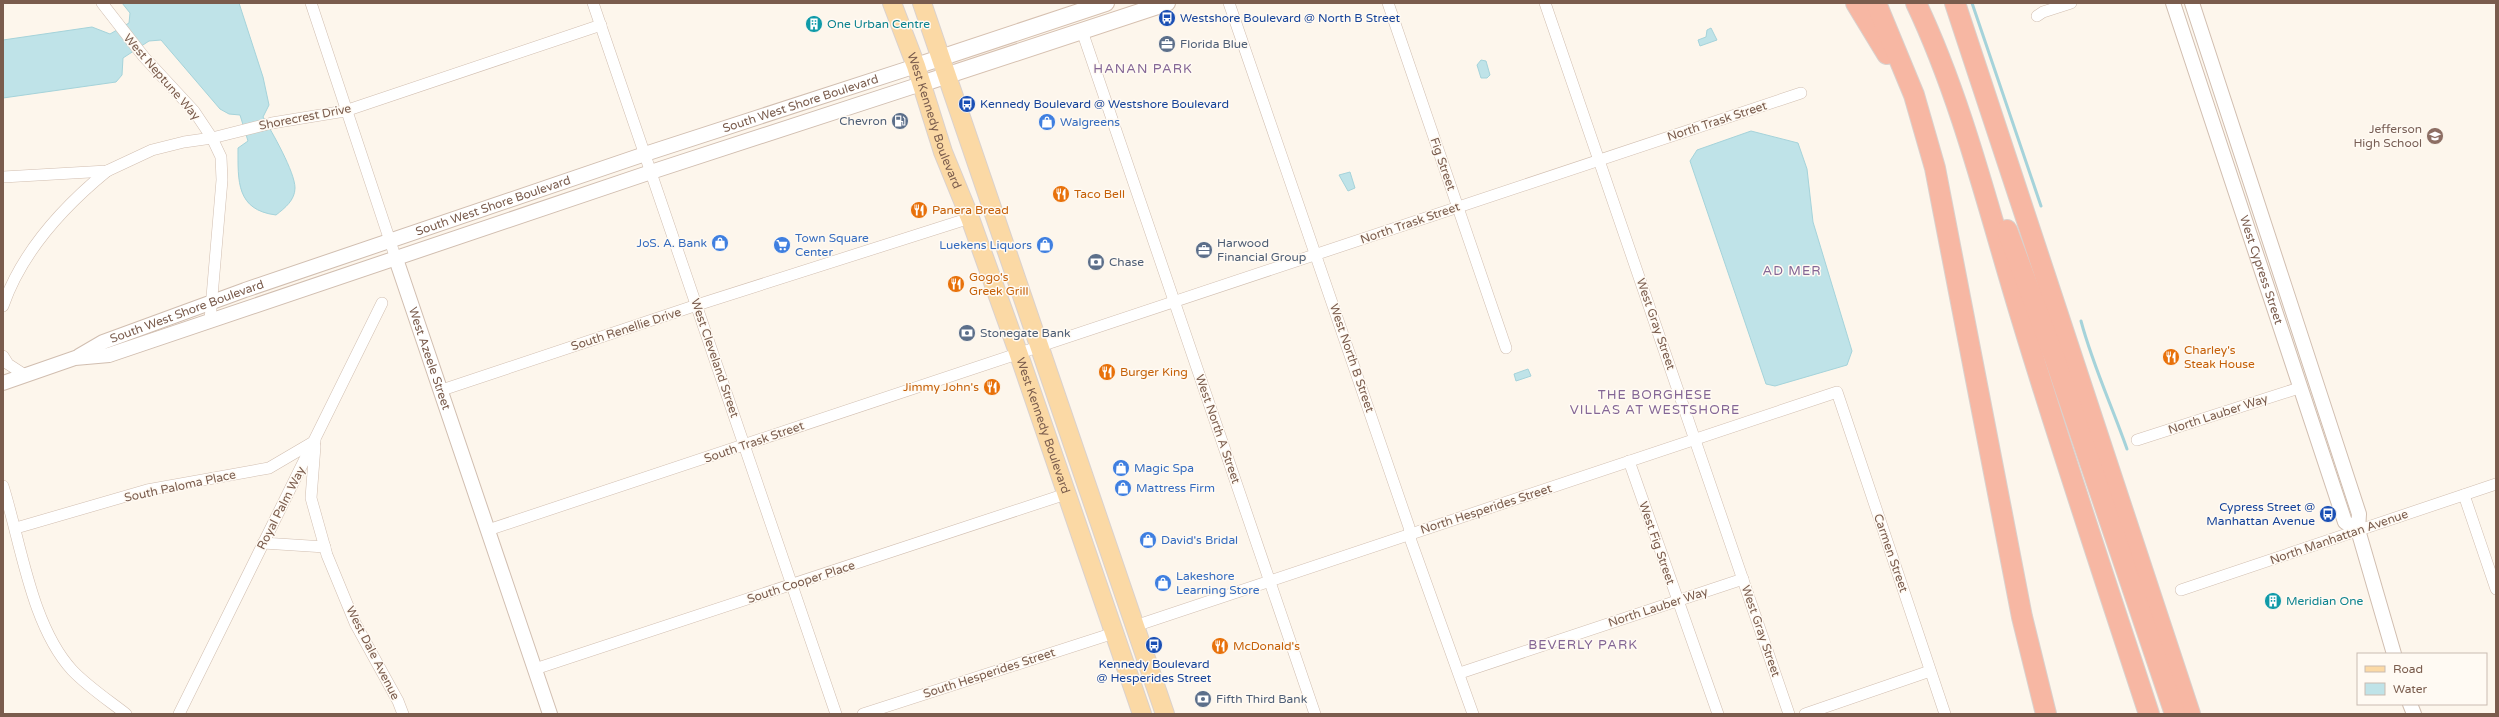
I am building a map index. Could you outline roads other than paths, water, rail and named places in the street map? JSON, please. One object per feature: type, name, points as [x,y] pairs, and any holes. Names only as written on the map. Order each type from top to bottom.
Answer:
[{"type":"highway","points":[[1856,3],[1879,40],[1906,96],[1928,153],[1944,207]]},
{"type":"highway","points":[[1876,3],[1914,95],[1931,153],[1944,207],[2022,617],[2046,714]]},
{"type":"highway","points":[[1916,3],[1935,44],[1958,110],[2039,378],[2149,714]]},
{"type":"highway","points":[[1955,3],[2190,714]]},
{"type":"highway","points":[[1958,110],[2033,296],[2175,714]]},
{"type":"highway","points":[[2022,617],[2031,714]]},
{"type":"main road","name":"West Kennedy Boulevard","points":[[892,3],[916,66],[947,164],[970,218],[1018,352],[1142,714]]},
{"type":"main road","name":"West Kennedy Boulevard","points":[[922,3],[1165,714]]},
{"type":"main road","points":[[916,66],[1106,3]]},
{"type":"main road","points":[[921,84],[1167,3]]},
{"type":"main road","points":[[1086,550],[1104,578],[1122,626],[1135,626]]},
{"type":"main road","points":[[1114,633],[1120,631],[1126,634],[1144,678],[1159,696]]},
{"type":"street","name":"West Neptune Way","points":[[102,3],[113,20],[144,57],[194,111],[212,138],[221,157],[222,180],[213,303],[210,320]]},
{"type":"street","name":"West Azeele Street","points":[[311,3],[396,260],[442,390],[550,714]]},
{"type":"street","name":"West Cleveland Street","points":[[593,3],[793,584],[836,714]]},
{"type":"street","name":"West North B Street","points":[[1229,3],[1473,714]]},
{"type":"street","name":"Fig Street","points":[[1388,3],[1506,348]]},
{"type":"street","name":"West Gray Street","points":[[1545,3],[1789,714]]},
{"type":"street","points":[[2037,16],[2043,12],[2071,3]]},
{"type":"street","name":"West Cypress Street","points":[[2173,3],[2299,388],[2345,522],[2358,530]]},
{"type":"street","name":"West Cypress Street","points":[[2192,3],[2359,514],[2358,530],[2394,653]]},
{"type":"street","name":"Shorecrest Drive","points":[[3,177],[107,171],[152,150],[212,138],[272,123],[346,111],[601,25]]},
{"type":"street","name":"West North A Street","points":[[1082,31],[1315,714]]},
{"type":"street","name":"South West Shore Boulevard","points":[[3,383],[76,358],[103,342],[213,303],[645,154],[916,66]]},
{"type":"street","name":"South West Shore Boulevard","points":[[76,358],[109,355],[210,320],[396,260],[651,172],[921,84]]},
{"type":"street","name":"North Trask Street","points":[[1018,352],[1316,255],[1801,93]]},
{"type":"street","points":[[3,306],[8,290],[45,230],[75,197],[107,171]]},
{"type":"street","name":"South Renellie Drive","points":[[442,390],[696,305],[970,218]]},
{"type":"street","name":"Royal Palm Way","points":[[179,714],[382,303]]},
{"type":"street","name":"South Trask Street","points":[[488,530],[745,445],[1018,352]]},
{"type":"street","points":[[3,356],[8,364],[25,375]]},
{"type":"street","points":[[2299,388],[2322,400]]},
{"type":"street","name":"North Lauber Way","points":[[2137,440],[2299,388]]},
{"type":"street","name":"North Hesperides Street","points":[[1135,626],[1836,392]]},
{"type":"street","name":"Carmen Street","points":[[1836,392],[1945,714]]},
{"type":"street","name":"South Paloma Place","points":[[16,528],[147,490],[269,468],[315,440]]},
{"type":"street","name":"West Dale Avenue","points":[[315,440],[311,498],[324,547],[355,623],[398,701],[403,714]]},
{"type":"street","name":"West Fig Street","points":[[1629,461],[1718,714]]},
{"type":"street","name":"North Manhattan Avenue","points":[[2181,590],[2496,484]]},
{"type":"street","points":[[3,486],[16,528],[36,611],[50,637],[72,669],[126,714]]},
{"type":"street","name":"South Cooper Place","points":[[535,669],[1066,494]]},
{"type":"street","points":[[2464,495],[2496,589]]},
{"type":"street","points":[[263,543],[324,547]]},
{"type":"street","name":"North Lauber Way","points":[[1460,673],[1743,579]]},
{"type":"street","name":"South Hesperides Street","points":[[864,714],[1114,633]]},
{"type":"street","points":[[1804,714],[1930,671]]},
{"type":"water","points":[[122,3],[239,3],[263,77],[269,105],[263,117],[282,152],[294,181],[295,192],[291,200],[286,207],[276,215],[263,212],[253,207],[246,200],[242,192],[238,172],[238,148],[248,141],[240,115],[229,114],[220,109],[161,40],[149,41],[123,58],[122,75],[116,82],[3,98],[3,40],[92,27],[110,34],[129,23],[130,13]]},
{"type":"water","points":[[1711,28],[1717,40],[1700,46],[1698,40],[1706,37],[1707,30]]},
{"type":"water","points":[[1481,60],[1486,61],[1490,75],[1487,78],[1481,78],[1477,65]]},
{"type":"water","points":[[1751,131],[1798,143],[1807,169],[1813,222],[1852,351],[1847,365],[1775,386],[1766,384],[1690,161],[1697,150]]},
{"type":"water","points":[[1350,172],[1355,188],[1348,191],[1339,175]]},
{"type":"water","points":[[1528,369],[1531,376],[1516,381],[1514,374]]},
{"type":"waterway","points":[[1972,3],[2041,206]]},
{"type":"waterway","points":[[2081,321],[2097,370],[2127,449]]},
{"type":"place","name":"Westshore Boulevard @ North B Street","points":[[1167,18]]},
{"type":"place","name":"One Urban Centre","points":[[814,24]]},
{"type":"place","name":"Florida Blue","points":[[1167,44]]},
{"type":"place","name":"Kennedy Boulevard @ Westshore Boulevard","points":[[967,104]]},
{"type":"place","name":"Chevron","points":[[900,121]]},
{"type":"place","name":"Walgreens","points":[[1047,122]]},
{"type":"place","name":"Jefferson High School","points":[[2435,136]]},
{"type":"place","name":"Taco Bell","points":[[1061,194]]},
{"type":"place","name":"Panera Bread","points":[[919,210]]},
{"type":"place","name":"JoS. A. Bank","points":[[720,243]]},
{"type":"place","name":"Town Square Center","points":[[782,245]]},
{"type":"place","name":"Luekens Liquors","points":[[1045,245]]},
{"type":"place","name":"Harwood Financial Group","points":[[1204,250]]},
{"type":"place","name":"Chase","points":[[1096,262]]},
{"type":"place","name":"Gogo's Greek Grill","points":[[956,284]]},
{"type":"place","name":"Stonegate Bank","points":[[967,333]]},
{"type":"place","name":"Charley's Steak House","points":[[2171,357]]},
{"type":"place","name":"Burger King","points":[[1107,372]]},
{"type":"place","name":"Jimmy John's","points":[[992,387]]},
{"type":"place","name":"Magic Spa","points":[[1121,468]]},
{"type":"place","name":"Mattress Firm","points":[[1123,488]]},
{"type":"place","name":"Cypress Street @ Manhattan Avenue","points":[[2328,514]]},
{"type":"place","name":"David's Bridal","points":[[1148,540]]},
{"type":"place","name":"Lakeshore Learning Store","points":[[1163,583]]},
{"type":"place","name":"Meridian One","points":[[2273,601]]},
{"type":"place","name":"Kennedy Boulevard @ Hesperides Street","points":[[1154,645]]},
{"type":"place","name":"McDonald's","points":[[1220,646]]},
{"type":"place","name":"Fifth Third Bank","points":[[1203,699]]},
{"type":"district","name":"HANAN PARK","points":[[1143,68]]},
{"type":"district","name":"AD MER","points":[[1792,270]]},
{"type":"district","name":"THE BORGHESE VILLAS AT WESTSHORE","points":[[1655,402]]},
{"type":"district","name":"BEVERLY PARK","points":[[1583,644]]}]
